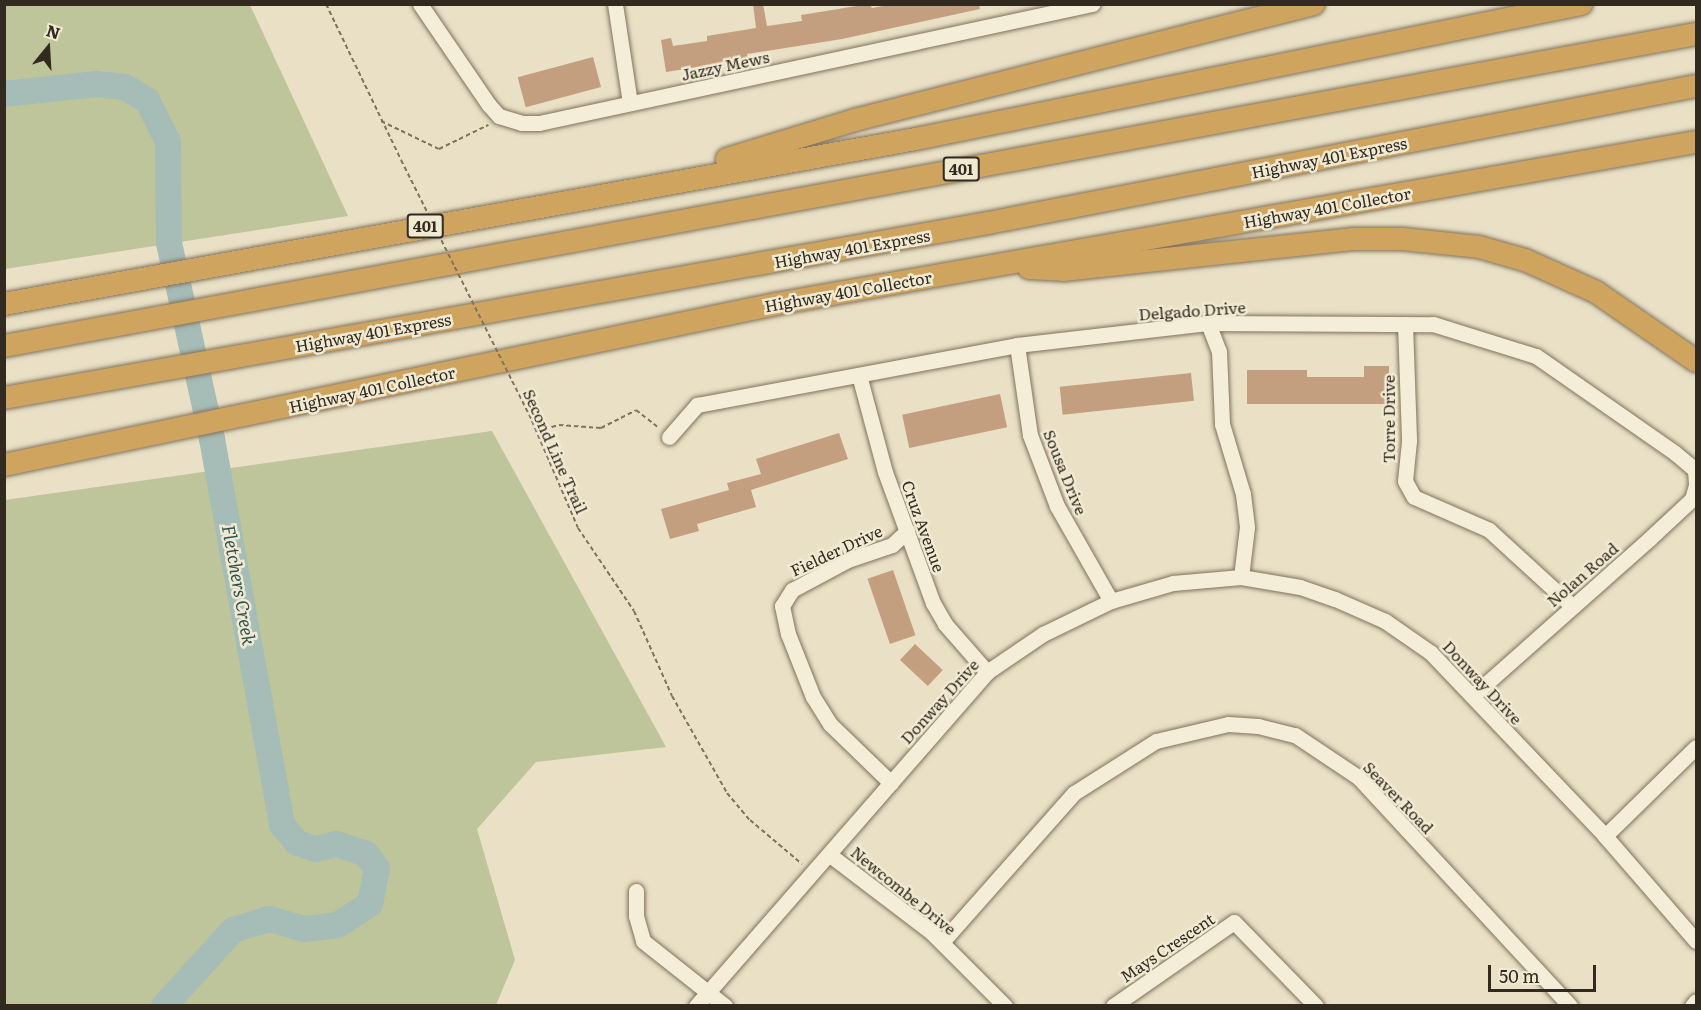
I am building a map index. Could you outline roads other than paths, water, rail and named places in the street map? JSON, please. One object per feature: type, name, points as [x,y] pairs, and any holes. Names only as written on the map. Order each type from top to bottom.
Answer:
[{"type":"highway","points":[[633,187],[855,120],[1314,4]]},
{"type":"highway","name":"401","points":[[4,304],[633,187],[940,134],[1581,4]]},
{"type":"highway","name":"401","points":[[4,346],[1696,34]]},
{"type":"highway","name":"Highway 401 Express","points":[[4,398],[988,223],[1696,86]]},
{"type":"highway","name":"Highway 401 Collector","points":[[4,465],[253,415],[776,304],[1696,142]]},
{"type":"highway","points":[[986,266],[1063,270],[1352,239],[1402,239],[1479,247],[1525,260],[1596,292],[1696,361]]},
{"type":"street","name":"Jazzy Mews","points":[[420,4],[500,116],[510,121],[539,123],[1092,4]]},
{"type":"street","points":[[615,4],[630,103]]},
{"type":"street","points":[[1208,323],[1219,351],[1222,424],[1242,494],[1247,527],[1241,577]]},
{"type":"street","name":"Delgado Drive","points":[[669,437],[697,405],[1017,345],[1208,323],[1433,324],[1536,356],[1695,470]]},
{"type":"street","name":"Torre Drive","points":[[1405,324],[1409,441],[1405,481],[1414,497],[1489,530],[1572,606]]},
{"type":"street","name":"Sousa Drive","points":[[1017,345],[1030,435],[1057,506],[1111,602]]},
{"type":"street","name":"Cruz Avenue","points":[[859,375],[885,472],[933,603],[945,624],[987,672]]},
{"type":"street","name":"Nolan Road","points":[[1473,694],[1692,499],[1695,470]]},
{"type":"street","name":"Fielder Drive","points":[[891,783],[830,724],[813,697],[788,634],[782,606],[792,590],[848,560],[892,545],[907,531]]},
{"type":"street","name":"Donway Drive","points":[[696,1005],[830,855],[987,672],[1043,634],[1111,602],[1173,583],[1241,577],[1300,587],[1385,621],[1431,652],[1605,836],[1696,941]]},
{"type":"street","name":"Seaver Road","points":[[942,942],[1074,793],[1156,741],[1228,724],[1258,726],[1294,735],[1358,777],[1570,1005]]},
{"type":"street","points":[[1605,836],[1696,747]]},
{"type":"street","name":"Newcombe Drive","points":[[830,855],[942,942],[1005,1005]]},
{"type":"street","points":[[636,891],[636,916],[643,941],[725,1005]]},
{"type":"street","name":"Mays Crescent","points":[[1113,1005],[1233,922],[1316,1005]]},
{"type":"street","points":[[1692,1005],[1696,1001]]},
{"type":"waterway","name":"Fletchers Creek","points":[[4,94],[96,84],[125,87],[147,100],[168,142],[169,243],[212,439],[282,825],[297,843],[316,849],[336,844],[366,854],[377,868],[370,904],[338,925],[304,929],[269,919],[233,930],[164,1006]]}]
